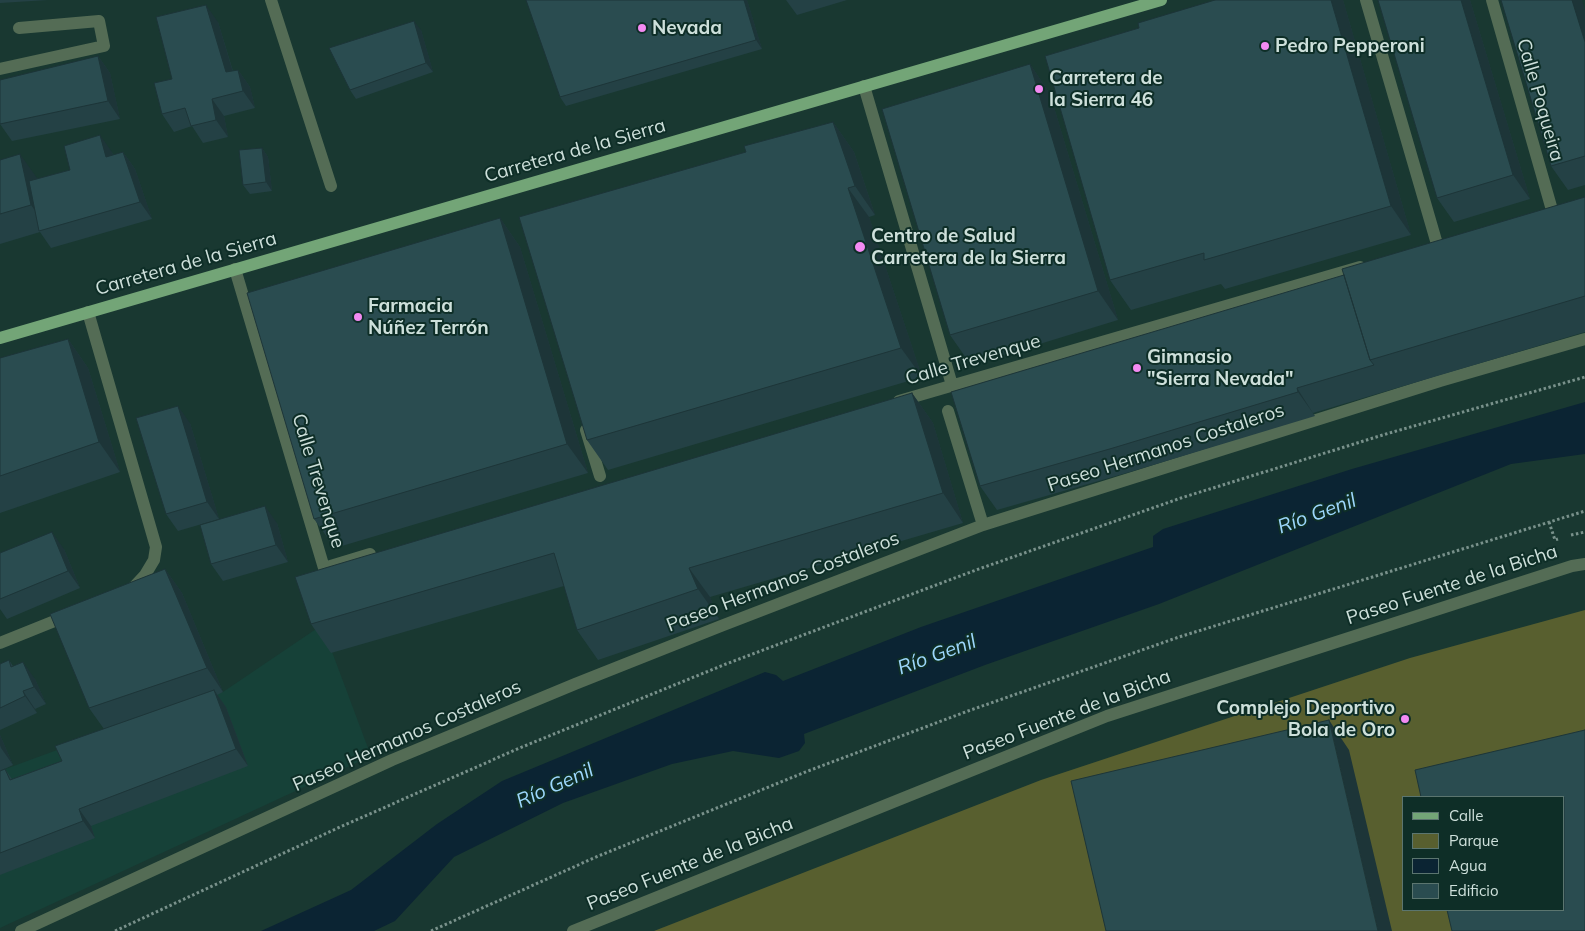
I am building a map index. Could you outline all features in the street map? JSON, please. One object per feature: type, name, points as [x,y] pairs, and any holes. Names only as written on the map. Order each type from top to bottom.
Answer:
[{"type":"main road","name":"Carretera de la Sierra","points":[[0,338],[1161,0]]},
{"type":"street","points":[[271,0],[331,186]]},
{"type":"street","points":[[1366,0],[1437,244]]},
{"type":"street","name":"Calle Poqueira","points":[[1492,0],[1552,211]]},
{"type":"street","points":[[0,69],[104,46],[99,21],[19,28]]},
{"type":"street","points":[[864,86],[952,385]]},
{"type":"street","name":"Calle Trevenque","points":[[884,405],[1372,264]]},
{"type":"street","name":"Calle Trevenque","points":[[235,269],[324,568],[381,551]]},
{"type":"street","points":[[88,312],[156,547],[154,560],[145,574],[133,589],[124,592]]},
{"type":"street","name":"Paseo Hermanos Costaleros","points":[[21,931],[392,760],[721,626],[983,526],[1440,381],[1585,339]]},
{"type":"street","points":[[948,411],[983,526]]},
{"type":"street","points":[[583,419],[603,483]]},
{"type":"street","name":"Paseo Fuente de la Bicha","points":[[573,931],[1108,716],[1562,569],[1585,564]]},
{"type":"street","points":[[0,644],[80,611]]},
{"type":"path","points":[[115,931],[349,823],[522,747],[781,643],[976,570],[1181,498],[1386,434],[1585,378]]},
{"type":"path","points":[[431,931],[596,857],[808,771],[968,710],[1178,637],[1585,511]]},
{"type":"path","points":[[1549,522],[1555,540],[1562,538]]},
{"type":"path","points":[[1570,536],[1585,532]]},
{"type":"shaded area","points":[[322,625],[371,756],[0,928],[0,771],[223,692]]},
{"type":"green space","name":"Complejo Deportivo Bola de Oro","points":[[1585,610],[1585,931],[654,931],[1041,780],[1410,658]]},
{"type":"water","name":"Río Genil","points":[[1585,402],[1585,454],[1511,464],[1159,604],[985,665],[804,734],[805,743],[799,751],[779,758],[733,751],[672,764],[563,803],[454,857],[395,921],[374,931],[261,931],[351,890],[437,824],[502,781],[765,672],[776,675],[783,681],[921,627],[1153,547],[1153,536],[1163,529],[1352,469]]},
{"type":"building","points":[[526,0],[744,0],[756,40],[560,97]]},
{"type":"building","points":[[1215,0],[1331,0],[1391,206],[1204,260],[1204,253],[1110,280],[1045,56],[1139,28],[1138,23]]},
{"type":"building","points":[[1378,0],[1461,0],[1513,175],[1437,198]]},
{"type":"building","points":[[1501,0],[1572,0],[1585,42],[1585,156],[1551,166]]},
{"type":"building","points":[[206,5],[226,72],[238,70],[243,91],[212,99],[216,120],[191,126],[185,108],[162,114],[154,83],[172,79],[156,17]]},
{"type":"building","points":[[414,21],[426,63],[350,90],[329,48]]},
{"type":"building","points":[[98,56],[108,101],[0,124],[0,80]]},
{"type":"building","points":[[1030,64],[1098,291],[950,335],[882,109]]},
{"type":"building","points":[[833,122],[855,186],[848,188],[901,348],[587,440],[519,217],[746,152],[744,146]]},
{"type":"building","points":[[100,135],[106,157],[123,152],[140,202],[39,231],[29,181],[70,170],[64,146]]},
{"type":"building","points":[[262,148],[266,182],[243,185],[239,150]]},
{"type":"building","points":[[20,154],[31,205],[0,214],[0,160]]},
{"type":"building","points":[[1585,197],[1585,296],[1370,360],[1342,269]]},
{"type":"building","points":[[500,218],[567,444],[314,519],[247,293]]},
{"type":"building","points":[[1344,275],[1370,360],[1374,365],[1297,388],[1298,392],[980,486],[951,392]]},
{"type":"building","points":[[68,339],[99,442],[0,476],[0,358]]},
{"type":"building","points":[[912,393],[943,493],[689,568],[698,589],[577,630],[554,553],[311,624],[295,577]]},
{"type":"building","points":[[178,406],[207,502],[166,514],[136,418]]},
{"type":"building","points":[[265,506],[276,545],[211,564],[200,525]]},
{"type":"building","points":[[52,532],[68,571],[0,599],[0,553]]},
{"type":"building","points":[[165,569],[207,668],[89,708],[50,614]]},
{"type":"building","points":[[9,660],[11,667],[23,662],[34,687],[23,691],[25,696],[0,708],[0,664]]},
{"type":"building","points":[[214,690],[236,749],[79,809],[83,821],[0,853],[0,771],[5,769],[10,780],[62,761],[55,746]]},
{"type":"building","points":[[1329,720],[1378,931],[1106,931],[1071,781]]},
{"type":"building","points":[[1585,730],[1585,931],[1452,931],[1447,911],[1565,911],[1565,796],[1421,796],[1415,770]]},
{"type":"place","name":"Nevada","points":[[642,28]]},
{"type":"place","name":"Pedro Pepperoni","points":[[1265,46]]},
{"type":"place","name":"Carretera de la Sierra 46","points":[[1039,89]]},
{"type":"place","name":"Centro de Salud Carretera de la Sierra","points":[[860,247]]},
{"type":"place","name":"Farmacia Núñez Terrón","points":[[358,317]]},
{"type":"place","name":"Gimnasio \"Sierra Nevada\"","points":[[1137,368]]},
{"type":"place","name":"Complejo Deportivo Bola de Oro","points":[[1405,719]]}]
